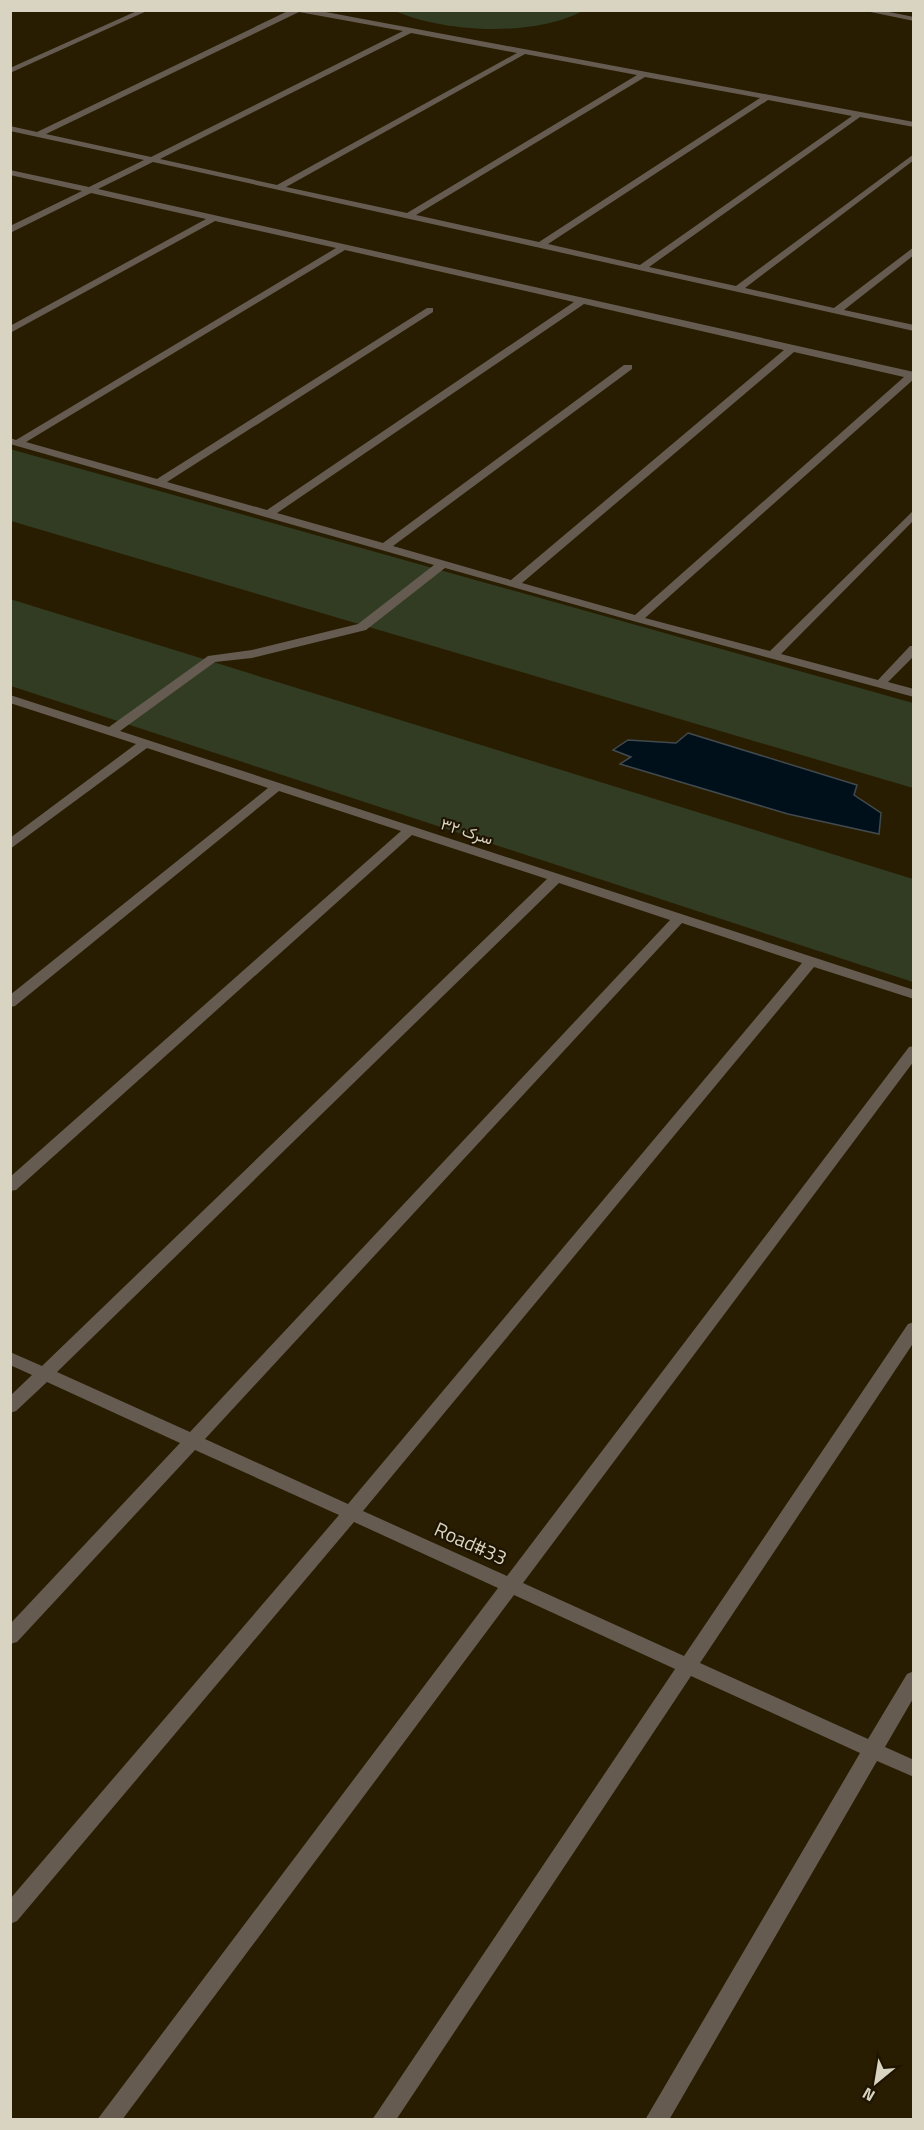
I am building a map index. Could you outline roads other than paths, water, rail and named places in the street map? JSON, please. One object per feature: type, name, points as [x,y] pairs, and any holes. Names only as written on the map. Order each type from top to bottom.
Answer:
[{"type":"street","points":[[10,71],[146,10]]},
{"type":"street","points":[[39,134],[299,10],[914,125]]},
{"type":"street","points":[[864,10],[896,13],[914,19]]},
{"type":"street","points":[[10,230],[150,158],[409,31]]},
{"type":"street","points":[[279,188],[524,52]]},
{"type":"street","points":[[409,216],[643,75]]},
{"type":"street","points":[[541,246],[766,98]]},
{"type":"street","points":[[641,268],[858,115]]},
{"type":"street","points":[[10,128],[914,328]]},
{"type":"street","points":[[738,289],[914,156]]},
{"type":"street","points":[[10,171],[913,376]]},
{"type":"street","points":[[10,330],[214,218]]},
{"type":"street","points":[[14,442],[344,247]]},
{"type":"street","points":[[836,311],[914,250]]},
{"type":"street","points":[[268,514],[582,301]]},
{"type":"street","points":[[159,483],[430,310]]},
{"type":"street","points":[[513,584],[792,348]]},
{"type":"street","points":[[385,547],[628,367]]},
{"type":"street","points":[[638,619],[913,376]]},
{"type":"street","points":[[14,442],[638,619],[914,693]]},
{"type":"street","points":[[773,655],[914,513]]},
{"type":"street","points":[[111,732],[212,660],[252,654],[362,627],[443,564]]},
{"type":"street","points":[[880,684],[914,649]]},
{"type":"street","name":"سرک ۳۲","points":[[14,704],[146,743],[914,995]]},
{"type":"street","points":[[10,845],[146,743]]},
{"type":"street","points":[[10,1003],[277,787]]},
{"type":"street","points":[[10,1186],[410,830]]},
{"type":"street","points":[[10,1407],[556,878]]},
{"type":"street","points":[[10,1636],[679,918]]},
{"type":"street","points":[[10,1915],[351,1513],[811,962]]},
{"type":"street","points":[[108,2120],[914,1050]]},
{"type":"street","points":[[383,2120],[914,1328]]},
{"type":"street","name":"Road#33","points":[[10,1358],[914,1769]]},
{"type":"street","points":[[656,2120],[914,1679]]},
{"type":"water","points":[[688,733],[857,785],[854,795],[881,813],[879,834],[788,814],[620,764],[631,757],[613,750],[628,740],[676,743]]}]
